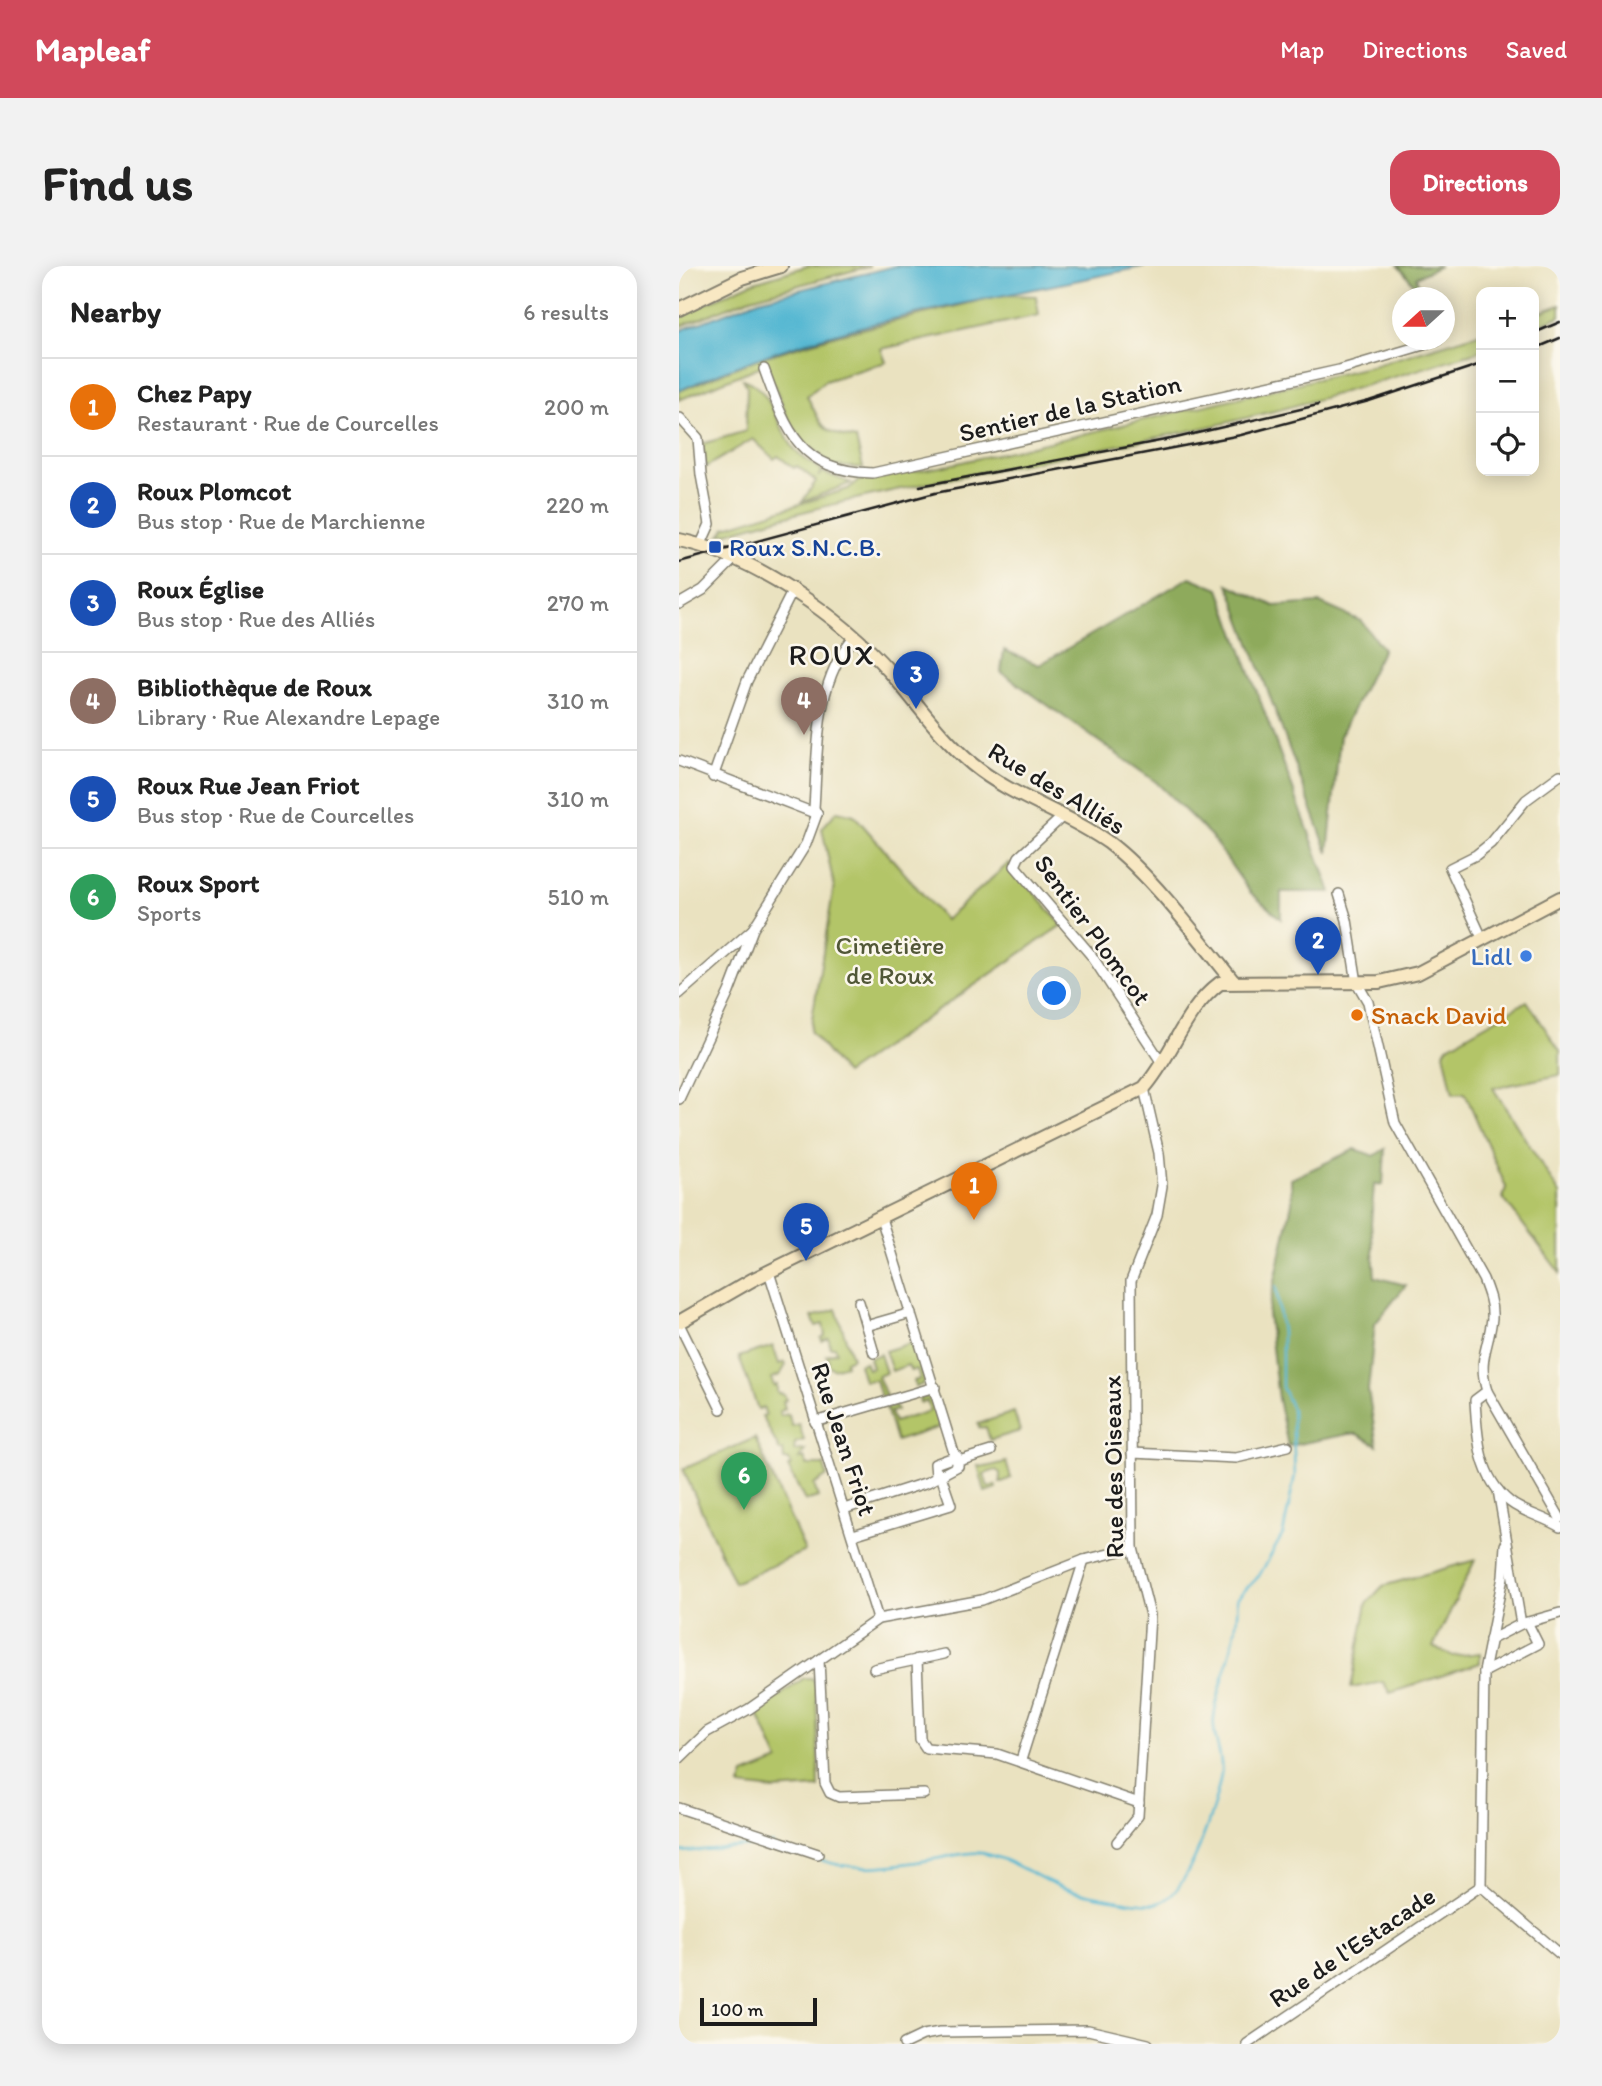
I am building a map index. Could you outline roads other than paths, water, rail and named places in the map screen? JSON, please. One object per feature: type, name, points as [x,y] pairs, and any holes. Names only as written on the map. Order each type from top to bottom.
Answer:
[{"type":"main road","points":[[679,309],[742,278],[781,266]]},
{"type":"main road","name":"Rue des Alliés","points":[[679,540],[701,544],[793,590],[855,636],[969,762],[1001,786],[1062,817],[1118,851],[1233,981]]},
{"type":"main road","points":[[679,1323],[769,1272],[1143,1088],[1162,1063],[1202,996],[1220,983],[1379,982],[1418,973],[1560,898]]},
{"type":"street","name":"Sentier de la Station","points":[[764,369],[789,433],[801,448],[825,465],[848,473],[873,473],[1339,370],[1407,350]]},
{"type":"street","points":[[680,418],[698,438],[701,475],[710,524],[701,544]]},
{"type":"street","points":[[679,604],[703,590],[734,559]]},
{"type":"street","points":[[713,776],[747,681],[793,590]]},
{"type":"street","points":[[679,1099],[729,992],[753,929],[806,844],[817,814],[814,808],[819,724],[837,659],[855,636]]},
{"type":"street","points":[[679,761],[817,814]]},
{"type":"street","points":[[1483,940],[1450,868],[1476,856],[1491,843],[1526,800],[1560,775]]},
{"type":"street","name":"Sentier Plomcot","points":[[1062,817],[1019,857],[1015,866],[1091,954],[1162,1063]]},
{"type":"street","points":[[1339,894],[1347,920],[1357,983],[1368,1002],[1395,1123],[1410,1156],[1483,1279],[1489,1296],[1492,1315],[1481,1371],[1487,1391],[1560,1518]]},
{"type":"street","points":[[679,994],[753,929]]},
{"type":"street","name":"Rue des Oiseaux","points":[[1117,1842],[1133,1826],[1139,1803],[1150,1615],[1133,1548],[1131,1281],[1157,1215],[1162,1186],[1159,1153],[1143,1088]]},
{"type":"street","points":[[881,1218],[958,1461]]},
{"type":"street","name":"Rue Jean Friot","points":[[769,1272],[878,1619]]},
{"type":"street","points":[[859,1302],[874,1353]]},
{"type":"street","points":[[866,1326],[911,1312]]},
{"type":"street","points":[[679,1323],[721,1409]]},
{"type":"street","points":[[815,1422],[935,1387]]},
{"type":"street","points":[[1487,1391],[1475,1400],[1476,1430],[1483,1464],[1498,1490],[1512,1504],[1560,1527]]},
{"type":"street","points":[[1132,1453],[1236,1458],[1288,1447]]},
{"type":"street","points":[[853,1535],[951,1504],[935,1464],[958,1461],[991,1451]]},
{"type":"street","points":[[844,1509],[928,1482],[938,1474]]},
{"type":"street","points":[[1484,1672],[1538,1644],[1524,1623],[1514,1573],[1505,1545],[1498,1490]]},
{"type":"street","points":[[1505,1545],[1503,1577],[1484,1672],[1481,1886],[1560,1955]]},
{"type":"street","points":[[679,1759],[707,1732],[749,1709],[878,1619],[982,1600],[1084,1560],[1133,1548]]},
{"type":"street","points":[[1021,1760],[1084,1560]]},
{"type":"street","points":[[1490,1640],[1524,1623],[1560,1614]]},
{"type":"street","points":[[874,1669],[944,1654]]},
{"type":"street","points":[[917,1659],[921,1739],[926,1748],[983,1751],[1021,1760],[1139,1803]]},
{"type":"street","points":[[819,1660],[825,1783],[830,1793],[839,1797],[924,1794]]},
{"type":"street","points":[[679,1808],[818,1854]]},
{"type":"street","name":"Rue de l'Estacade","points":[[1247,2044],[1481,1886]]},
{"type":"street","points":[[904,2044],[923,2035],[940,2032],[1088,2030],[1148,2044]]},
{"type":"water","points":[[895,266],[1145,266],[968,302],[850,330],[735,367],[679,391],[679,331],[759,300]]},
{"type":"waterway","points":[[809,1855],[840,1865],[874,1867],[982,1853],[1003,1859],[1067,1889],[1138,1903],[1158,1903],[1169,1897],[1180,1885],[1207,1826],[1221,1774],[1214,1717],[1236,1628],[1237,1598],[1259,1576],[1283,1534],[1295,1475],[1292,1409],[1282,1387],[1282,1332],[1276,1287]]},
{"type":"waterway","points":[[679,1852],[773,1844]]},
{"type":"railway","points":[[1539,331],[1560,322]]},
{"type":"railway","points":[[1539,347],[1560,338]]},
{"type":"railway","points":[[679,562],[935,493],[1241,435],[1369,401],[1476,366]]},
{"type":"railway","points":[[920,486],[1176,438],[1318,405]]},
{"type":"place","name":"Roux S.N.C.B.","points":[[715,547]]},
{"type":"place","name":"Roux Église","points":[[916,709]]},
{"type":"place","name":"Bibliothèque de Roux","points":[[804,735]]},
{"type":"place","name":"Lidl","points":[[1526,956]]},
{"type":"place","name":"Roux Plomcot","points":[[1318,975]]},
{"type":"place","name":"Snack David","points":[[1357,1015]]},
{"type":"place","name":"Chez Papy","points":[[974,1220]]},
{"type":"place","name":"Roux Rue Jean Friot","points":[[806,1261]]},
{"type":"place","name":"Roux Sport","points":[[744,1510]]},
{"type":"district","name":"ROUX","points":[[832,655]]},
{"type":"park label","name":"Cimetière de Roux","points":[[890,960]]}]
